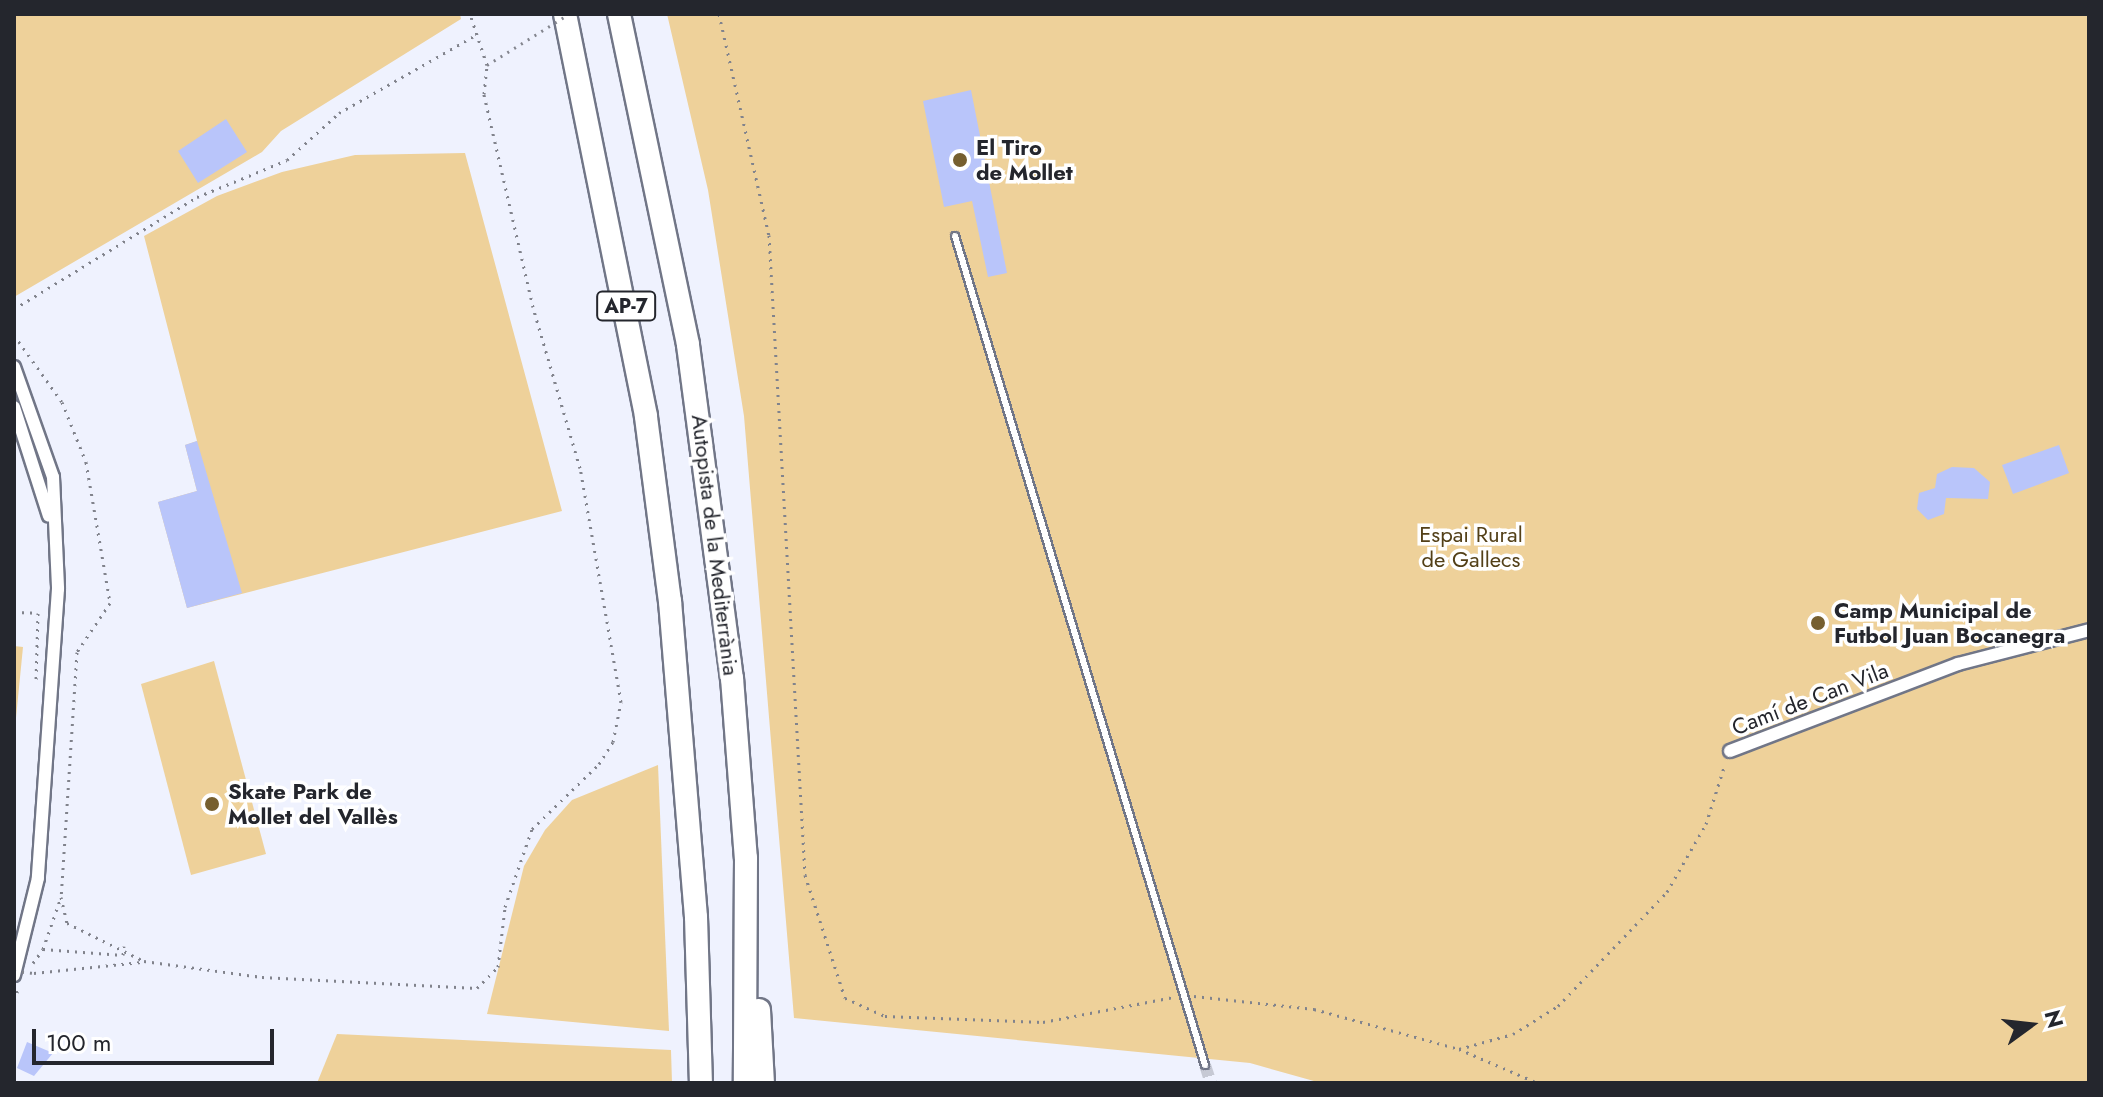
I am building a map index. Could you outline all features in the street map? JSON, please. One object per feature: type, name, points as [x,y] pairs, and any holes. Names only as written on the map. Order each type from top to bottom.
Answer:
[{"type":"highway","name":"AP-7","points":[[567,14],[646,417],[678,684],[700,999],[701,1080]]},
{"type":"highway","name":"Autopista de la Mediterrània","points":[[619,14],[688,345],[732,678],[746,858],[754,1080]]},
{"type":"street","points":[[14,367],[53,477],[55,543],[55,675],[38,878],[14,973]]},
{"type":"street","points":[[14,407],[55,543]]},
{"type":"street","name":"Camí de Can Vila","points":[[1730,751],[1958,664],[2089,630]]},
{"type":"lane","points":[[955,236],[1205,1065]]},
{"type":"path","points":[[14,973],[144,961],[276,979],[477,988],[498,967],[505,907],[532,829],[613,742],[621,702],[612,634],[580,468],[533,307],[484,94],[487,65],[470,14]]},
{"type":"path","points":[[487,65],[567,14]]},
{"type":"path","points":[[719,14],[769,235],[805,875],[845,998],[885,1016],[1043,1022],[1183,995],[1314,1009],[1459,1049],[1538,1083]]},
{"type":"path","points":[[14,309],[197,197],[287,160],[339,113],[476,35]]},
{"type":"path","points":[[14,335],[51,385],[78,441],[100,518],[110,603],[77,652],[61,897],[43,949]]},
{"type":"path","points":[[14,560],[14,569]]},
{"type":"path","points":[[1459,1049],[1513,1034],[1558,1006],[1667,892],[1706,824],[1730,751]]},
{"type":"path","points":[[61,897],[67,923],[85,938],[124,946],[144,961]]},
{"type":"path","points":[[55,948],[123,955],[124,946]]},
{"type":"green space","points":[[14,14],[460,14],[461,19],[281,131],[262,152],[14,297]]},
{"type":"green space","name":"Espai Rural de Gallecs","points":[[667,14],[2089,14],[2089,1083],[1321,1083],[1250,1063],[794,1018],[744,416],[708,190]]},
{"type":"green space","points":[[465,153],[562,511],[187,608],[158,502],[197,491],[185,445],[197,441],[144,236],[217,196],[282,172],[355,155]]},
{"type":"green space","points":[[14,646],[23,647],[14,738]]},
{"type":"green space","name":"Skate Park de Mollet del Vallès","points":[[214,661],[266,854],[191,875],[141,684]]},
{"type":"green space","points":[[658,765],[669,1031],[487,1014],[524,866],[545,830],[572,800]]},
{"type":"green space","points":[[337,1034],[671,1050],[672,1083],[317,1083]]},
{"type":"building","name":"El Tiro de Mollet","points":[[971,90],[1007,273],[988,277],[972,201],[944,207],[923,101]]},
{"type":"building","points":[[226,119],[247,152],[198,183],[178,151]]},
{"type":"building","points":[[197,441],[242,593],[187,608],[158,502],[197,491],[185,445]]},
{"type":"building","points":[[2059,445],[2069,473],[2013,494],[2002,465]]},
{"type":"building","points":[[1952,467],[1974,468],[1990,482],[1988,499],[1946,498],[1944,514],[1928,520],[1917,509],[1919,493],[1935,488],[1937,474]]},
{"type":"building","points":[[27,1042],[53,1053],[34,1076],[17,1068]]},
{"type":"tunnel","points":[[1205,1065],[1211,1083]]},
{"type":"place","name":"El Tiro de Mollet","points":[[960,160]]},
{"type":"place","name":"Camp Municipal de Futbol Juan Bocanegra","points":[[1818,623]]},
{"type":"place","name":"Skate Park de Mollet del Vallès","points":[[212,804]]}]
